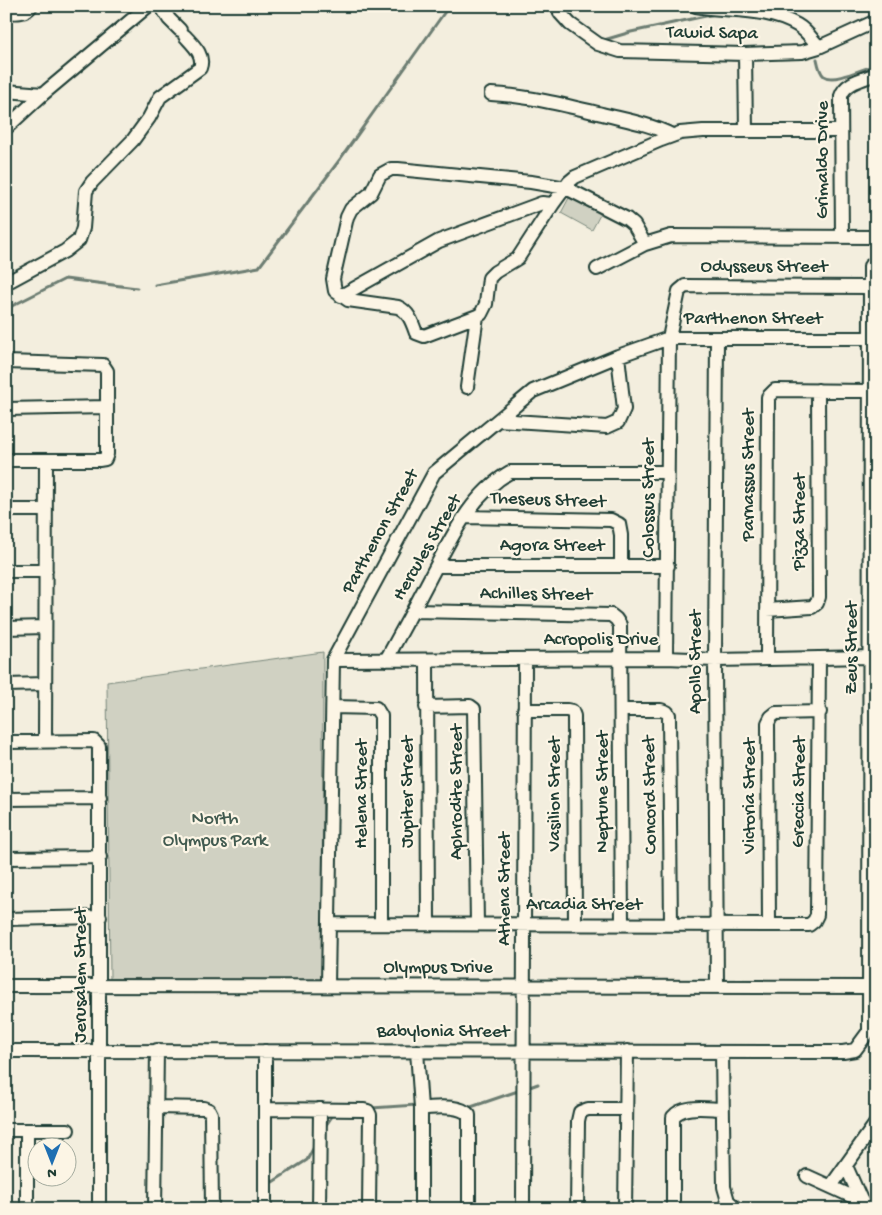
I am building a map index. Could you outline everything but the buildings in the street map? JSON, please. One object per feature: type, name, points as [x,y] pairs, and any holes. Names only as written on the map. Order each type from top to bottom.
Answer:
[{"type":"street","points":[[6,12],[24,12],[30,9],[31,6]]},
{"type":"street","points":[[6,128],[43,94],[148,6]]},
{"type":"street","points":[[6,283],[65,251],[79,240],[83,228],[86,191],[92,182],[133,140],[149,118],[160,97],[200,68],[202,62],[200,55],[169,19],[161,6]]},
{"type":"street","name":"Tawid Sapa","points":[[561,6],[560,13],[570,24],[598,44],[620,51],[745,54],[802,52],[819,47],[876,21]]},
{"type":"street","points":[[696,6],[760,12],[780,18],[797,25],[819,47]]},
{"type":"street","points":[[745,54],[746,131]]},
{"type":"street","name":"Grimaldo Drive","points":[[842,237],[841,96],[843,90],[848,86],[876,74]]},
{"type":"street","points":[[6,91],[43,94]]},
{"type":"street","points":[[491,94],[519,95],[563,104],[649,125],[672,135]]},
{"type":"street","points":[[645,244],[631,222],[566,188],[531,182],[398,169],[385,172],[377,178],[371,192],[351,209],[347,217],[333,280],[335,291],[348,300],[404,310],[408,313],[416,332],[424,336],[481,314],[486,304],[489,278],[495,272],[518,258],[553,204],[566,188],[569,182],[575,177],[680,133],[703,131],[841,131]]},
{"type":"street","points":[[341,296],[445,238],[542,203],[553,204]]},
{"type":"street","points":[[597,269],[645,244],[671,236],[876,237]]},
{"type":"street","name":"Zeus Street","points":[[870,266],[870,987],[872,1033]]},
{"type":"street","name":"Odysseus Street","points":[[669,338],[679,291],[685,286],[870,287]]},
{"type":"street","points":[[467,387],[477,316]]},
{"type":"street","name":"Parthenon Street","points":[[328,986],[333,707],[332,660],[434,473],[533,390],[669,338],[870,338]]},
{"type":"street","name":"Colossus Street","points":[[666,658],[669,338]]},
{"type":"street","name":"Apollo Street","points":[[717,338],[715,660],[717,987]]},
{"type":"street","points":[[498,420],[607,427],[618,422],[624,409],[618,356]]},
{"type":"street","points":[[6,362],[100,364],[105,366],[107,371],[107,454],[105,459],[6,460]]},
{"type":"street","name":"Parnassus Street","points":[[767,659],[768,397],[775,390],[870,390]]},
{"type":"street","name":"Pizza Street","points":[[767,610],[812,607],[817,603],[819,597],[818,390]]},
{"type":"street","points":[[6,409],[107,407]]},
{"type":"street","points":[[6,742],[45,742],[46,460]]},
{"type":"street","name":"Hercules Street","points":[[386,660],[464,517],[483,491],[496,479],[510,472],[667,472]]},
{"type":"street","points":[[6,510],[46,510]]},
{"type":"street","name":"Theseus Street","points":[[464,517],[611,520],[619,524],[621,564]]},
{"type":"street","name":"Agora Street","points":[[437,566],[621,564],[668,566]]},
{"type":"street","points":[[6,571],[46,571]]},
{"type":"street","name":"Achilles Street","points":[[413,611],[611,615],[620,625],[620,659]]},
{"type":"street","points":[[6,628],[46,627]]},
{"type":"street","name":"Acropolis Drive","points":[[332,660],[666,658],[715,660],[870,657]]},
{"type":"street","name":"Greccia Street","points":[[809,925],[817,915],[819,658]]},
{"type":"street","name":"Athena Street","points":[[523,1209],[525,659]]},
{"type":"street","name":"Neptune Street","points":[[620,659],[622,924]]},
{"type":"street","name":"Jupiter Street","points":[[426,660],[428,924]]},
{"type":"street","points":[[6,685],[45,684]]},
{"type":"street","name":"Aphrodite Street","points":[[426,707],[470,706],[474,709],[477,924]]},
{"type":"street","name":"Helena Street","points":[[333,707],[376,708],[381,716],[381,924]]},
{"type":"street","name":"Vasilion Street","points":[[524,710],[567,710],[572,711],[574,716],[575,924]]},
{"type":"street","name":"Concord Street","points":[[621,710],[661,710],[669,715],[671,924]]},
{"type":"street","name":"Victoria Street","points":[[769,924],[768,723],[776,713],[820,712]]},
{"type":"street","name":"Jerusalem Street","points":[[45,742],[94,741],[99,746],[99,1209]]},
{"type":"street","points":[[6,799],[100,798]]},
{"type":"street","points":[[6,858],[100,857]]},
{"type":"street","points":[[6,918],[100,918]]},
{"type":"street","name":"Arcadia Street","points":[[329,924],[809,925]]},
{"type":"street","name":"Olympus Drive","points":[[6,986],[870,987]]},
{"type":"street","name":"Babylonia Street","points":[[6,1051],[849,1052],[872,1033]]},
{"type":"street","points":[[155,1209],[157,1050]]},
{"type":"street","points":[[265,1051],[265,1209]]},
{"type":"street","points":[[417,1051],[421,1108],[420,1209]]},
{"type":"street","points":[[625,1209],[626,1051]]},
{"type":"street","points":[[722,1052],[724,1187],[728,1201],[737,1209]]},
{"type":"street","points":[[156,1107],[204,1108],[209,1110],[211,1114],[212,1209]]},
{"type":"street","points":[[421,1108],[465,1110],[469,1115],[469,1209]]},
{"type":"street","points":[[266,1109],[368,1111],[370,1115],[370,1209]]},
{"type":"street","points":[[319,1209],[320,1109]]},
{"type":"street","points":[[577,1209],[578,1121],[580,1112],[588,1109],[626,1109]]},
{"type":"street","points":[[672,1209],[673,1116],[685,1109],[722,1109]]},
{"type":"street","points":[[831,1186],[876,1123]]},
{"type":"street","points":[[6,1130],[68,1130]]},
{"type":"street","points":[[27,1130],[27,1209]]},
{"type":"street","points":[[846,1166],[864,1205]]},
{"type":"street","points":[[807,1176],[831,1186],[864,1205]]},
{"type":"green space","points":[[570,196],[601,213],[592,230],[561,213]]},
{"type":"green space","name":"North Olympus Park","points":[[323,652],[322,980],[110,979],[107,682]]},
{"type":"waterway","points":[[155,285],[259,267],[341,158],[449,6]]},
{"type":"waterway","points":[[604,40],[631,32],[715,14]]},
{"type":"waterway","points":[[817,59],[821,73],[829,78],[848,75],[873,66],[876,63]]},
{"type":"waterway","points":[[6,309],[65,279],[137,288]]},
{"type":"waterway","points":[[527,1088],[538,1084]]},
{"type":"waterway","points":[[468,1108],[521,1090]]},
{"type":"waterway","points":[[371,1108],[417,1105]]},
{"type":"waterway","points":[[324,1128],[333,1115]]},
{"type":"waterway","points":[[268,1185],[307,1160],[315,1145]]}]
